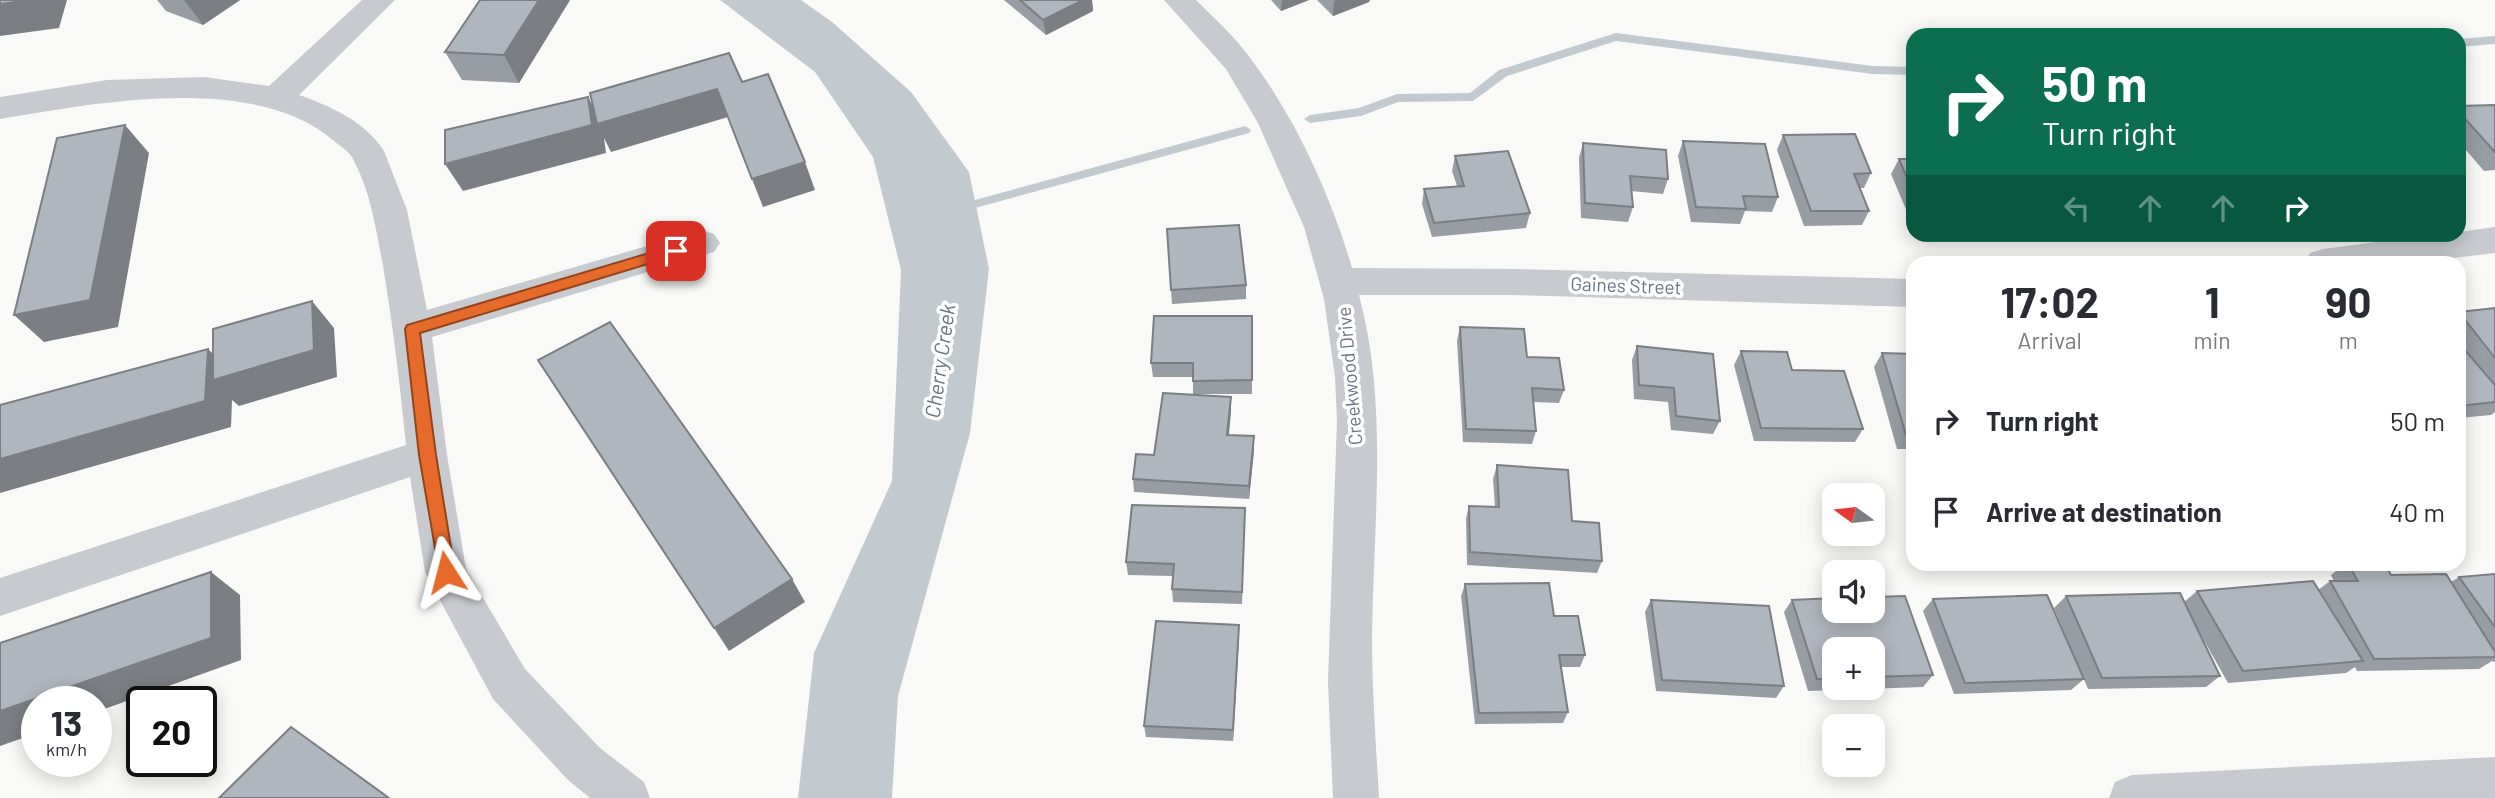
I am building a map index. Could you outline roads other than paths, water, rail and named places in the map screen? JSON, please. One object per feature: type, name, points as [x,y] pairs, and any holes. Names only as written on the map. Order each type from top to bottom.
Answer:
[{"type":"street","points":[[276,98],[380,0]]},
{"type":"street","name":"Creekwood Drive","points":[[1179,0],[1235,59],[1260,97],[1293,163],[1339,281],[1349,335],[1357,417],[1350,682],[1356,798]]},
{"type":"street","points":[[0,108],[107,91],[204,88],[276,98],[327,117],[367,151],[390,210],[412,329],[446,572],[509,684],[584,764],[627,798]]},
{"type":"street","points":[[2370,256],[2495,240]]},
{"type":"street","points":[[412,329],[702,243]]},
{"type":"street","name":"Gaines Street","points":[[1339,281],[1514,282],[1906,292]]},
{"type":"street","points":[[0,597],[428,455]]},
{"type":"street","points":[[2132,798],[2495,779]]},
{"type":"water","name":"Cherry Creek","points":[[720,0],[801,0],[832,22],[911,92],[969,172],[989,269],[970,433],[898,696],[892,798],[798,798],[814,653],[892,481],[901,270],[873,157],[815,72]]},
{"type":"waterway","points":[[1310,119],[1361,112],[1397,98],[1473,97],[1503,73],[1616,37],[1873,70],[1906,71]]},
{"type":"waterway","points":[[2466,42],[2495,40]]},
{"type":"waterway","points":[[957,209],[1245,130]]}]
